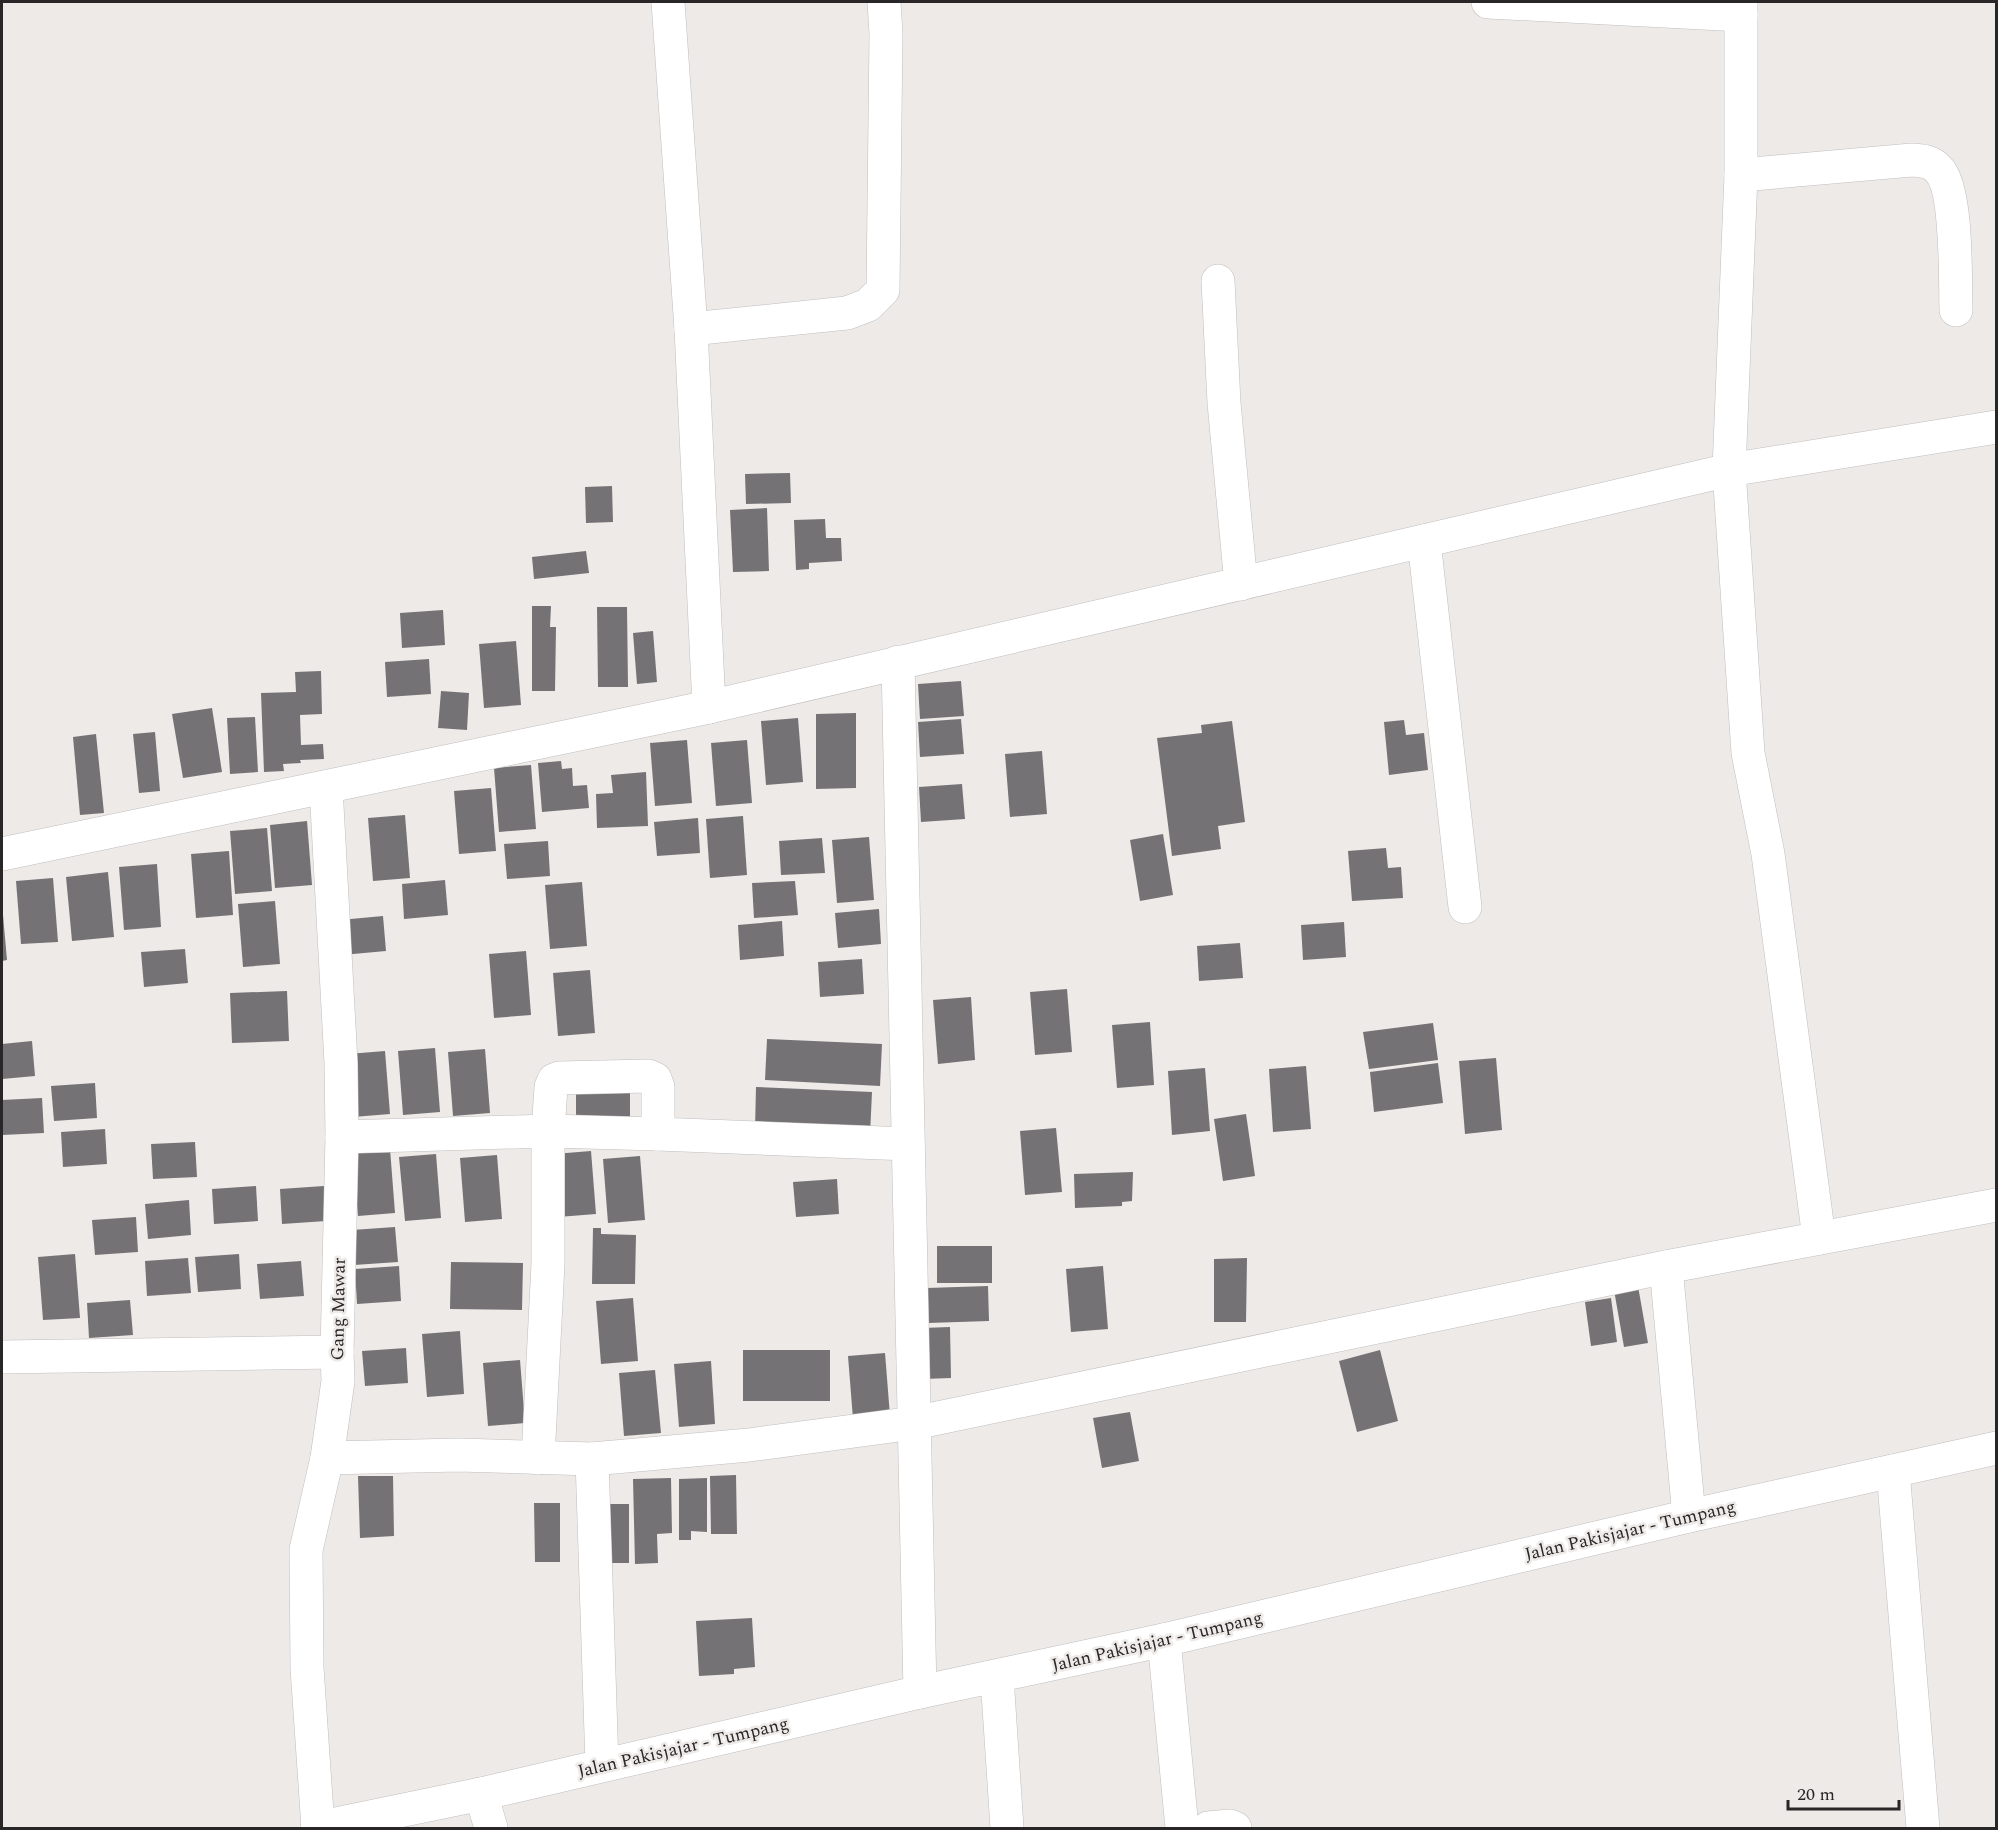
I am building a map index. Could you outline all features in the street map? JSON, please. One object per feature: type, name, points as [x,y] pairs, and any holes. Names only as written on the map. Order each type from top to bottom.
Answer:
[{"type":"street","points":[[668,2],[690,329],[708,707]]},
{"type":"street","points":[[690,329],[848,313],[868,305],[883,290],[886,46],[884,2]]},
{"type":"street","points":[[1488,2],[1741,8],[1741,175],[1729,470],[1748,753],[1768,854],[1819,1238]]},
{"type":"street","points":[[1741,175],[1912,160],[1926,161],[1939,169],[1951,200],[1956,310]]},
{"type":"street","points":[[1218,281],[1224,403],[1241,584]]},
{"type":"street","points":[[2,854],[708,707],[1729,470],[1996,427]]},
{"type":"street","points":[[1424,541],[1466,908]]},
{"type":"street","points":[[898,662],[920,1692]]},
{"type":"street","name":"Gang Mawar","points":[[317,1828],[307,1668],[306,1550],[327,1458],[338,1381],[342,1137],[341,1064],[326,786]]},
{"type":"street","points":[[538,1458],[548,1264],[548,1131],[551,1087],[554,1080],[648,1076],[655,1079],[658,1087],[658,1134]]},
{"type":"street","points":[[342,1137],[548,1131],[908,1144]]},
{"type":"street","points":[[327,1458],[459,1455],[592,1458],[749,1445],[914,1423],[1666,1267],[1996,1205]]},
{"type":"street","points":[[1666,1267],[1689,1516]]},
{"type":"street","points":[[2,1357],[337,1352]]},
{"type":"street","name":"Jalan Pakisjajar - Tumpang","points":[[317,1828],[481,1794],[920,1692],[1164,1640],[1689,1516],[1996,1448]]},
{"type":"street","points":[[592,1458],[602,1765]]},
{"type":"street","points":[[1893,1471],[1923,1828]]},
{"type":"street","points":[[1164,1640],[1182,1828]]},
{"type":"street","points":[[997,1677],[1007,1828]]},
{"type":"street","points":[[481,1794],[491,1828]]},
{"type":"street","points":[[1208,1828],[1230,1826],[1235,1828]]},
{"type":"building","points":[[790,473],[791,503],[746,504],[745,474]]},
{"type":"building","points":[[612,486],[613,522],[586,523],[585,487]]},
{"type":"building","points":[[767,508],[769,571],[733,572],[730,510]]},
{"type":"building","points":[[825,519],[826,538],[841,538],[842,561],[809,563],[809,569],[796,570],[794,520]]},
{"type":"building","points":[[586,551],[589,573],[534,579],[532,557]]},
{"type":"building","points":[[532,606],[551,606],[550,627],[556,627],[555,691],[532,691]]},
{"type":"building","points":[[597,607],[627,607],[628,687],[598,687]]},
{"type":"building","points":[[443,610],[445,645],[402,648],[400,613]]},
{"type":"building","points":[[653,631],[657,682],[637,684],[633,633]]},
{"type":"building","points":[[516,641],[521,705],[484,708],[479,644]]},
{"type":"building","points":[[429,659],[431,694],[387,697],[385,662]]},
{"type":"building","points":[[321,671],[322,714],[300,715],[301,745],[323,744],[324,759],[300,760],[301,763],[283,764],[284,771],[264,772],[261,693],[296,692],[295,672]]},
{"type":"building","points":[[961,681],[964,716],[920,719],[918,684]]},
{"type":"building","points":[[441,691],[469,693],[467,730],[438,728]]},
{"type":"building","points":[[212,708],[222,772],[183,778],[172,714]]},
{"type":"building","points":[[856,713],[856,788],[816,789],[816,714]]},
{"type":"building","points":[[255,717],[258,772],[230,774],[227,718]]},
{"type":"building","points":[[798,718],[803,782],[766,785],[761,721]]},
{"type":"building","points":[[961,719],[964,754],[920,757],[918,722]]},
{"type":"building","points":[[1404,720],[1406,735],[1424,733],[1428,770],[1389,775],[1384,722]]},
{"type":"building","points":[[1232,721],[1245,822],[1218,826],[1221,849],[1172,856],[1157,738],[1202,733],[1201,725]]},
{"type":"building","points":[[155,732],[160,791],[139,793],[133,734]]},
{"type":"building","points":[[96,734],[104,813],[80,815],[73,737]]},
{"type":"building","points":[[687,740],[692,803],[655,806],[650,743]]},
{"type":"building","points":[[747,740],[752,803],[716,806],[711,743]]},
{"type":"building","points":[[1042,751],[1047,814],[1010,817],[1005,754]]},
{"type":"building","points":[[561,761],[562,769],[572,768],[573,786],[587,785],[589,808],[542,812],[538,763]]},
{"type":"building","points":[[531,765],[536,829],[499,832],[494,768]]},
{"type":"building","points":[[646,772],[648,826],[597,828],[596,794],[613,793],[611,775]]},
{"type":"building","points":[[962,784],[965,819],[921,822],[919,787]]},
{"type":"building","points":[[491,788],[496,851],[459,854],[454,791]]},
{"type":"building","points":[[405,815],[410,878],[373,881],[368,818]]},
{"type":"building","points":[[743,816],[747,875],[710,878],[706,819]]},
{"type":"building","points":[[698,818],[700,853],[657,856],[654,822]]},
{"type":"building","points":[[307,821],[312,885],[275,888],[270,825]]},
{"type":"building","points":[[267,828],[272,891],[235,894],[230,831]]},
{"type":"building","points":[[1163,834],[1173,895],[1140,901],[1130,840]]},
{"type":"building","points":[[869,837],[874,900],[837,903],[832,840]]},
{"type":"building","points":[[822,838],[825,873],[781,875],[779,841]]},
{"type":"building","points":[[548,841],[550,876],[507,879],[504,844]]},
{"type":"building","points":[[1386,848],[1388,868],[1401,867],[1403,898],[1352,901],[1348,851]]},
{"type":"building","points":[[229,851],[233,915],[196,918],[191,854]]},
{"type":"building","points":[[157,864],[161,927],[124,930],[119,867]]},
{"type":"building","points":[[108,872],[114,937],[72,941],[66,877]]},
{"type":"building","points":[[53,878],[58,942],[21,944],[16,881]]},
{"type":"building","points":[[445,880],[448,915],[404,919],[402,884]]},
{"type":"building","points":[[795,881],[798,915],[754,918],[752,883]]},
{"type":"building","points":[[582,882],[587,946],[550,949],[545,885]]},
{"type":"building","points":[[275,901],[280,964],[243,967],[238,904]]},
{"type":"building","points":[[879,909],[881,944],[838,948],[835,913]]},
{"type":"building","points":[[2,915],[7,960],[2,961]]},
{"type":"building","points":[[383,916],[386,951],[342,955],[340,920]]},
{"type":"building","points":[[782,921],[784,956],[740,960],[738,925]]},
{"type":"building","points":[[1344,922],[1346,957],[1303,960],[1301,925]]},
{"type":"building","points":[[1240,943],[1243,978],[1199,981],[1197,946]]},
{"type":"building","points":[[185,949],[188,983],[144,987],[141,952]]},
{"type":"building","points":[[526,951],[531,1015],[494,1018],[489,954]]},
{"type":"building","points":[[862,959],[864,994],[820,997],[818,962]]},
{"type":"building","points":[[590,970],[595,1033],[558,1036],[553,973]]},
{"type":"building","points":[[1067,989],[1072,1052],[1035,1055],[1030,992]]},
{"type":"building","points":[[287,991],[289,1041],[232,1043],[230,993]]},
{"type":"building","points":[[971,997],[975,1060],[938,1064],[933,1000]]},
{"type":"building","points":[[1150,1022],[1154,1085],[1117,1088],[1112,1025]]},
{"type":"building","points":[[1433,1023],[1438,1060],[1369,1069],[1363,1032]]},
{"type":"building","points":[[767,1039],[882,1044],[880,1086],[765,1080]]},
{"type":"building","points":[[32,1041],[35,1076],[2,1079],[2,1044]]},
{"type":"building","points":[[435,1048],[440,1112],[403,1115],[398,1051]]},
{"type":"building","points":[[485,1049],[490,1113],[453,1116],[448,1052]]},
{"type":"building","points":[[385,1051],[390,1114],[353,1117],[348,1054]]},
{"type":"building","points":[[1496,1058],[1502,1130],[1465,1134],[1459,1061]]},
{"type":"building","points":[[1438,1063],[1443,1103],[1374,1112],[1370,1072]]},
{"type":"building","points":[[1306,1066],[1311,1129],[1273,1132],[1269,1069]]},
{"type":"building","points":[[1205,1068],[1210,1131],[1172,1135],[1168,1071]]},
{"type":"building","points":[[576,1081],[630,1081],[630,1129],[576,1130]]},
{"type":"building","points":[[95,1083],[97,1118],[54,1121],[51,1086]]},
{"type":"building","points":[[756,1087],[872,1092],[870,1135],[755,1129]]},
{"type":"building","points":[[42,1098],[44,1133],[2,1135],[2,1100]]},
{"type":"building","points":[[1246,1114],[1255,1176],[1223,1181],[1214,1119]]},
{"type":"building","points":[[1056,1128],[1062,1192],[1025,1195],[1020,1131]]},
{"type":"building","points":[[105,1129],[107,1164],[63,1167],[61,1132]]},
{"type":"building","points":[[195,1142],[197,1177],[153,1179],[151,1144]]},
{"type":"building","points":[[390,1149],[395,1213],[358,1216],[352,1152]]},
{"type":"building","points":[[591,1151],[596,1214],[558,1217],[554,1154]]},
{"type":"building","points":[[436,1154],[441,1218],[405,1221],[399,1157]]},
{"type":"building","points":[[497,1155],[502,1219],[465,1222],[460,1158]]},
{"type":"building","points":[[640,1156],[645,1220],[608,1223],[603,1159]]},
{"type":"building","points":[[1133,1172],[1132,1201],[1122,1202],[1122,1206],[1075,1208],[1074,1174]]},
{"type":"building","points":[[837,1179],[839,1214],[796,1217],[793,1182]]},
{"type":"building","points":[[256,1186],[258,1221],[214,1224],[212,1189]]},
{"type":"building","points":[[324,1186],[326,1221],[282,1224],[280,1189]]},
{"type":"building","points":[[189,1200],[191,1235],[148,1239],[145,1204]]},
{"type":"building","points":[[136,1217],[138,1252],[95,1255],[92,1220]]},
{"type":"building","points":[[395,1227],[398,1262],[354,1265],[352,1230]]},
{"type":"building","points":[[593,1228],[601,1228],[601,1234],[636,1235],[635,1284],[592,1284]]},
{"type":"building","points":[[937,1246],[992,1246],[992,1283],[937,1283]]},
{"type":"building","points":[[75,1254],[80,1318],[43,1320],[38,1257]]},
{"type":"building","points":[[239,1254],[241,1289],[198,1292],[195,1257]]},
{"type":"building","points":[[188,1258],[191,1293],[147,1296],[145,1261]]},
{"type":"building","points":[[1247,1258],[1246,1322],[1214,1322],[1214,1259]]},
{"type":"building","points":[[301,1261],[304,1296],[260,1299],[257,1264]]},
{"type":"building","points":[[451,1262],[523,1263],[522,1310],[450,1309]]},
{"type":"building","points":[[399,1266],[401,1301],[357,1304],[355,1269]]},
{"type":"building","points":[[1103,1266],[1108,1329],[1071,1332],[1066,1269]]},
{"type":"building","points":[[988,1286],[989,1321],[928,1323],[927,1288]]},
{"type":"building","points":[[1638,1286],[1648,1343],[1624,1347],[1614,1290]]},
{"type":"building","points":[[633,1298],[638,1361],[601,1364],[596,1301]]},
{"type":"building","points":[[1611,1298],[1617,1342],[1591,1346],[1585,1302]]},
{"type":"building","points":[[130,1300],[133,1335],[89,1338],[87,1303]]},
{"type":"building","points":[[950,1327],[951,1378],[923,1379],[922,1328]]},
{"type":"building","points":[[460,1331],[464,1394],[427,1397],[422,1334]]},
{"type":"building","points":[[406,1348],[408,1383],[365,1386],[362,1351]]},
{"type":"building","points":[[743,1350],[830,1350],[830,1401],[743,1401]]},
{"type":"building","points":[[1380,1350],[1398,1421],[1357,1432],[1339,1361]]},
{"type":"building","points":[[885,1353],[890,1416],[853,1419],[848,1356]]},
{"type":"building","points":[[520,1360],[525,1423],[488,1426],[483,1363]]},
{"type":"building","points":[[711,1361],[715,1424],[679,1427],[674,1364]]},
{"type":"building","points":[[655,1370],[661,1433],[624,1436],[619,1373]]},
{"type":"building","points":[[1130,1412],[1139,1461],[1102,1468],[1093,1418]]},
{"type":"building","points":[[736,1475],[737,1534],[711,1534],[710,1476]]},
{"type":"building","points":[[358,1476],[393,1476],[394,1536],[360,1538]]},
{"type":"building","points":[[671,1478],[672,1533],[657,1534],[658,1563],[635,1564],[633,1479]]},
{"type":"building","points":[[707,1478],[707,1532],[691,1531],[691,1540],[679,1540],[679,1479]]},
{"type":"building","points":[[534,1503],[560,1503],[560,1562],[535,1562]]},
{"type":"building","points":[[596,1504],[629,1504],[629,1563],[596,1563]]},
{"type":"building","points":[[752,1618],[755,1667],[734,1669],[734,1674],[699,1676],[696,1621]]}]
